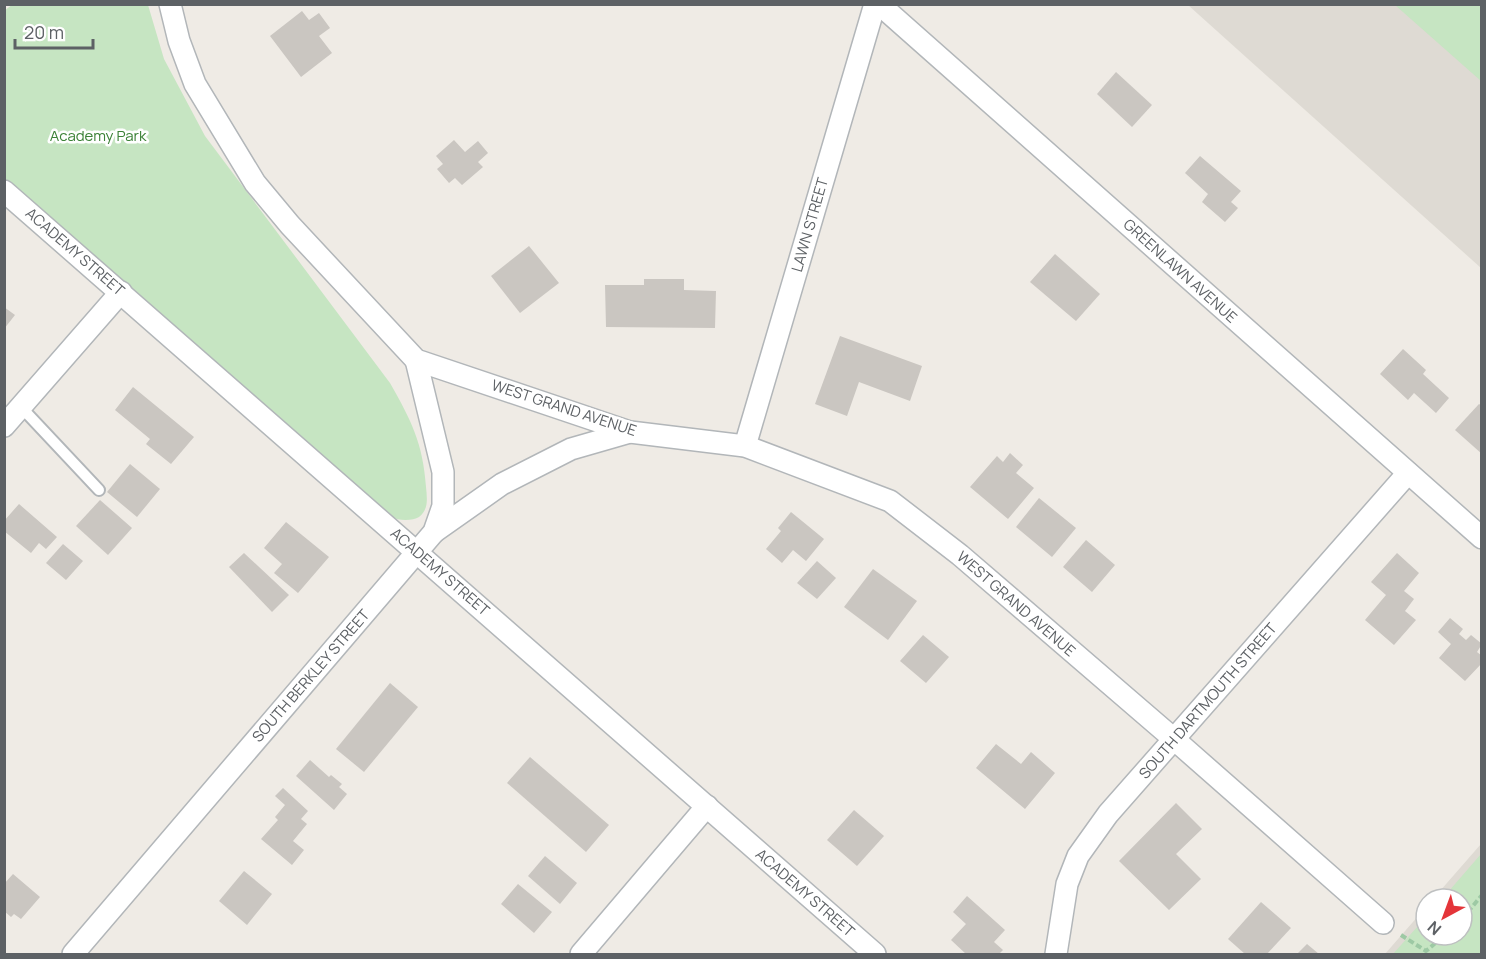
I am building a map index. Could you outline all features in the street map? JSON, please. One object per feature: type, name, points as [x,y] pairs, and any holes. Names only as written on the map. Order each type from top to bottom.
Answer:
[{"type":"street","name":"WEST GRAND AVENUE","points":[[170,4],[179,41],[195,84],[255,183],[290,225],[416,360],[630,432],[745,446],[890,501],[960,555],[1383,923]]},
{"type":"street","name":"LAWN STREET","points":[[745,446],[877,4]]},
{"type":"street","name":"GREENLAWN AVENUE","points":[[877,4],[1482,538]]},
{"type":"street","name":"ACADEMY STREET","points":[[4,191],[875,954]]},
{"type":"street","points":[[4,426],[121,292]]},
{"type":"street","name":"SOUTH BERKLEY STREET","points":[[73,954],[434,532],[443,506],[443,472],[416,360]]},
{"type":"street","points":[[434,532],[502,484],[571,449],[630,432]]},
{"type":"street","name":"SOUTH DARTMOUTH STREET","points":[[1056,954],[1067,884],[1078,856],[1108,814],[1408,473]]},
{"type":"street","points":[[581,954],[707,806]]},
{"type":"lane","points":[[21,407],[99,490]]},
{"type":"path","points":[[1383,923],[1414,943]]},
{"type":"shaded area","points":[[1188,5],[1481,5],[1481,268]]},
{"type":"shaded area","points":[[1481,844],[1481,954],[1385,954],[1414,921],[1414,947],[1474,947],[1474,887],[1443,887]]},
{"type":"green space","name":"Academy Park","points":[[13,4],[148,5],[164,59],[205,136],[390,383],[404,409],[415,432],[424,471],[427,503],[419,517],[409,520],[395,518],[362,496],[5,179],[4,11]]},
{"type":"green space","points":[[1395,5],[1481,5],[1481,81]]},
{"type":"green space","points":[[1481,854],[1482,950],[1479,954],[1393,954],[1414,930],[1414,947],[1474,947],[1474,887],[1452,887]]},
{"type":"building","points":[[302,11],[309,20],[319,13],[330,28],[319,36],[332,53],[301,77],[270,36]]},
{"type":"building","points":[[1116,72],[1152,105],[1132,127],[1097,94]]},
{"type":"building","points":[[454,140],[465,152],[478,141],[488,153],[478,162],[483,167],[462,185],[455,178],[449,183],[437,169],[443,164],[436,156]]},
{"type":"building","points":[[1200,156],[1241,191],[1231,202],[1238,208],[1225,222],[1202,202],[1208,194],[1185,173]]},
{"type":"building","points":[[529,246],[559,283],[520,313],[491,276]]},
{"type":"building","points":[[1055,254],[1100,294],[1076,321],[1030,282]]},
{"type":"building","points":[[644,279],[684,279],[684,290],[716,291],[715,328],[606,327],[605,285],[644,285]]},
{"type":"building","points":[[4,307],[15,315],[4,329]]},
{"type":"building","points":[[840,336],[922,366],[910,401],[859,382],[847,416],[815,404]]},
{"type":"building","points":[[1403,349],[1426,370],[1423,374],[1449,398],[1436,413],[1414,393],[1408,400],[1380,374]]},
{"type":"building","points":[[133,387],[194,437],[171,464],[146,444],[150,439],[115,410]]},
{"type":"building","points":[[1479,404],[1482,406],[1482,454],[1455,430]]},
{"type":"building","points":[[1010,453],[1023,465],[1016,473],[1034,488],[1008,519],[970,487],[997,456],[1003,462]]},
{"type":"building","points":[[130,464],[160,489],[137,517],[107,492]]},
{"type":"building","points":[[1039,498],[1076,528],[1052,557],[1016,527]]},
{"type":"building","points":[[100,500],[132,528],[108,555],[76,526]]},
{"type":"building","points":[[19,504],[57,537],[46,549],[39,543],[31,553],[4,531],[4,521]]},
{"type":"building","points":[[791,512],[824,539],[806,561],[793,550],[782,563],[766,549],[781,531],[778,528]]},
{"type":"building","points":[[286,522],[329,557],[298,593],[274,573],[282,564],[264,548]]},
{"type":"building","points":[[1086,540],[1115,565],[1092,592],[1063,567]]},
{"type":"building","points":[[63,544],[83,561],[66,580],[46,563]]},
{"type":"building","points":[[244,553],[289,595],[272,612],[229,567]]},
{"type":"building","points":[[1397,553],[1419,573],[1404,591],[1414,599],[1405,611],[1416,620],[1394,645],[1365,620],[1386,595],[1371,582]]},
{"type":"building","points":[[817,561],[836,578],[817,599],[797,583]]},
{"type":"building","points":[[873,569],[917,601],[888,640],[844,607]]},
{"type":"building","points":[[1450,618],[1463,629],[1459,634],[1466,640],[1471,635],[1482,644],[1477,652],[1482,656],[1482,663],[1465,681],[1439,658],[1451,644],[1438,632]]},
{"type":"building","points":[[923,635],[949,657],[926,683],[900,661]]},
{"type":"building","points":[[390,683],[418,707],[364,772],[336,749]]},
{"type":"building","points":[[996,744],[1021,764],[1031,752],[1055,773],[1025,809],[976,768]]},
{"type":"building","points":[[530,757],[609,825],[586,852],[507,783]]},
{"type":"building","points":[[310,760],[329,777],[331,775],[342,784],[339,787],[347,794],[334,810],[296,776]]},
{"type":"building","points":[[283,788],[308,811],[301,819],[307,824],[293,841],[304,850],[292,865],[261,839],[278,820],[275,817],[285,805],[275,796]]},
{"type":"building","points":[[1176,803],[1202,829],[1176,854],[1201,879],[1169,910],[1119,861]]},
{"type":"building","points":[[854,810],[884,836],[857,866],[827,840]]},
{"type":"building","points":[[545,856],[577,883],[560,904],[528,876]]},
{"type":"building","points":[[244,871],[272,894],[247,925],[219,901]]},
{"type":"building","points":[[13,874],[40,897],[21,919],[14,914],[11,917],[4,911],[4,884]]},
{"type":"building","points":[[518,884],[552,912],[534,933],[501,904]]},
{"type":"building","points":[[967,896],[1005,930],[994,942],[1003,950],[999,954],[966,954],[951,940],[966,924],[953,912]]},
{"type":"building","points":[[1261,902],[1291,928],[1267,954],[1245,954],[1228,939]]},
{"type":"building","points":[[1307,944],[1319,954],[1297,954]]}]
